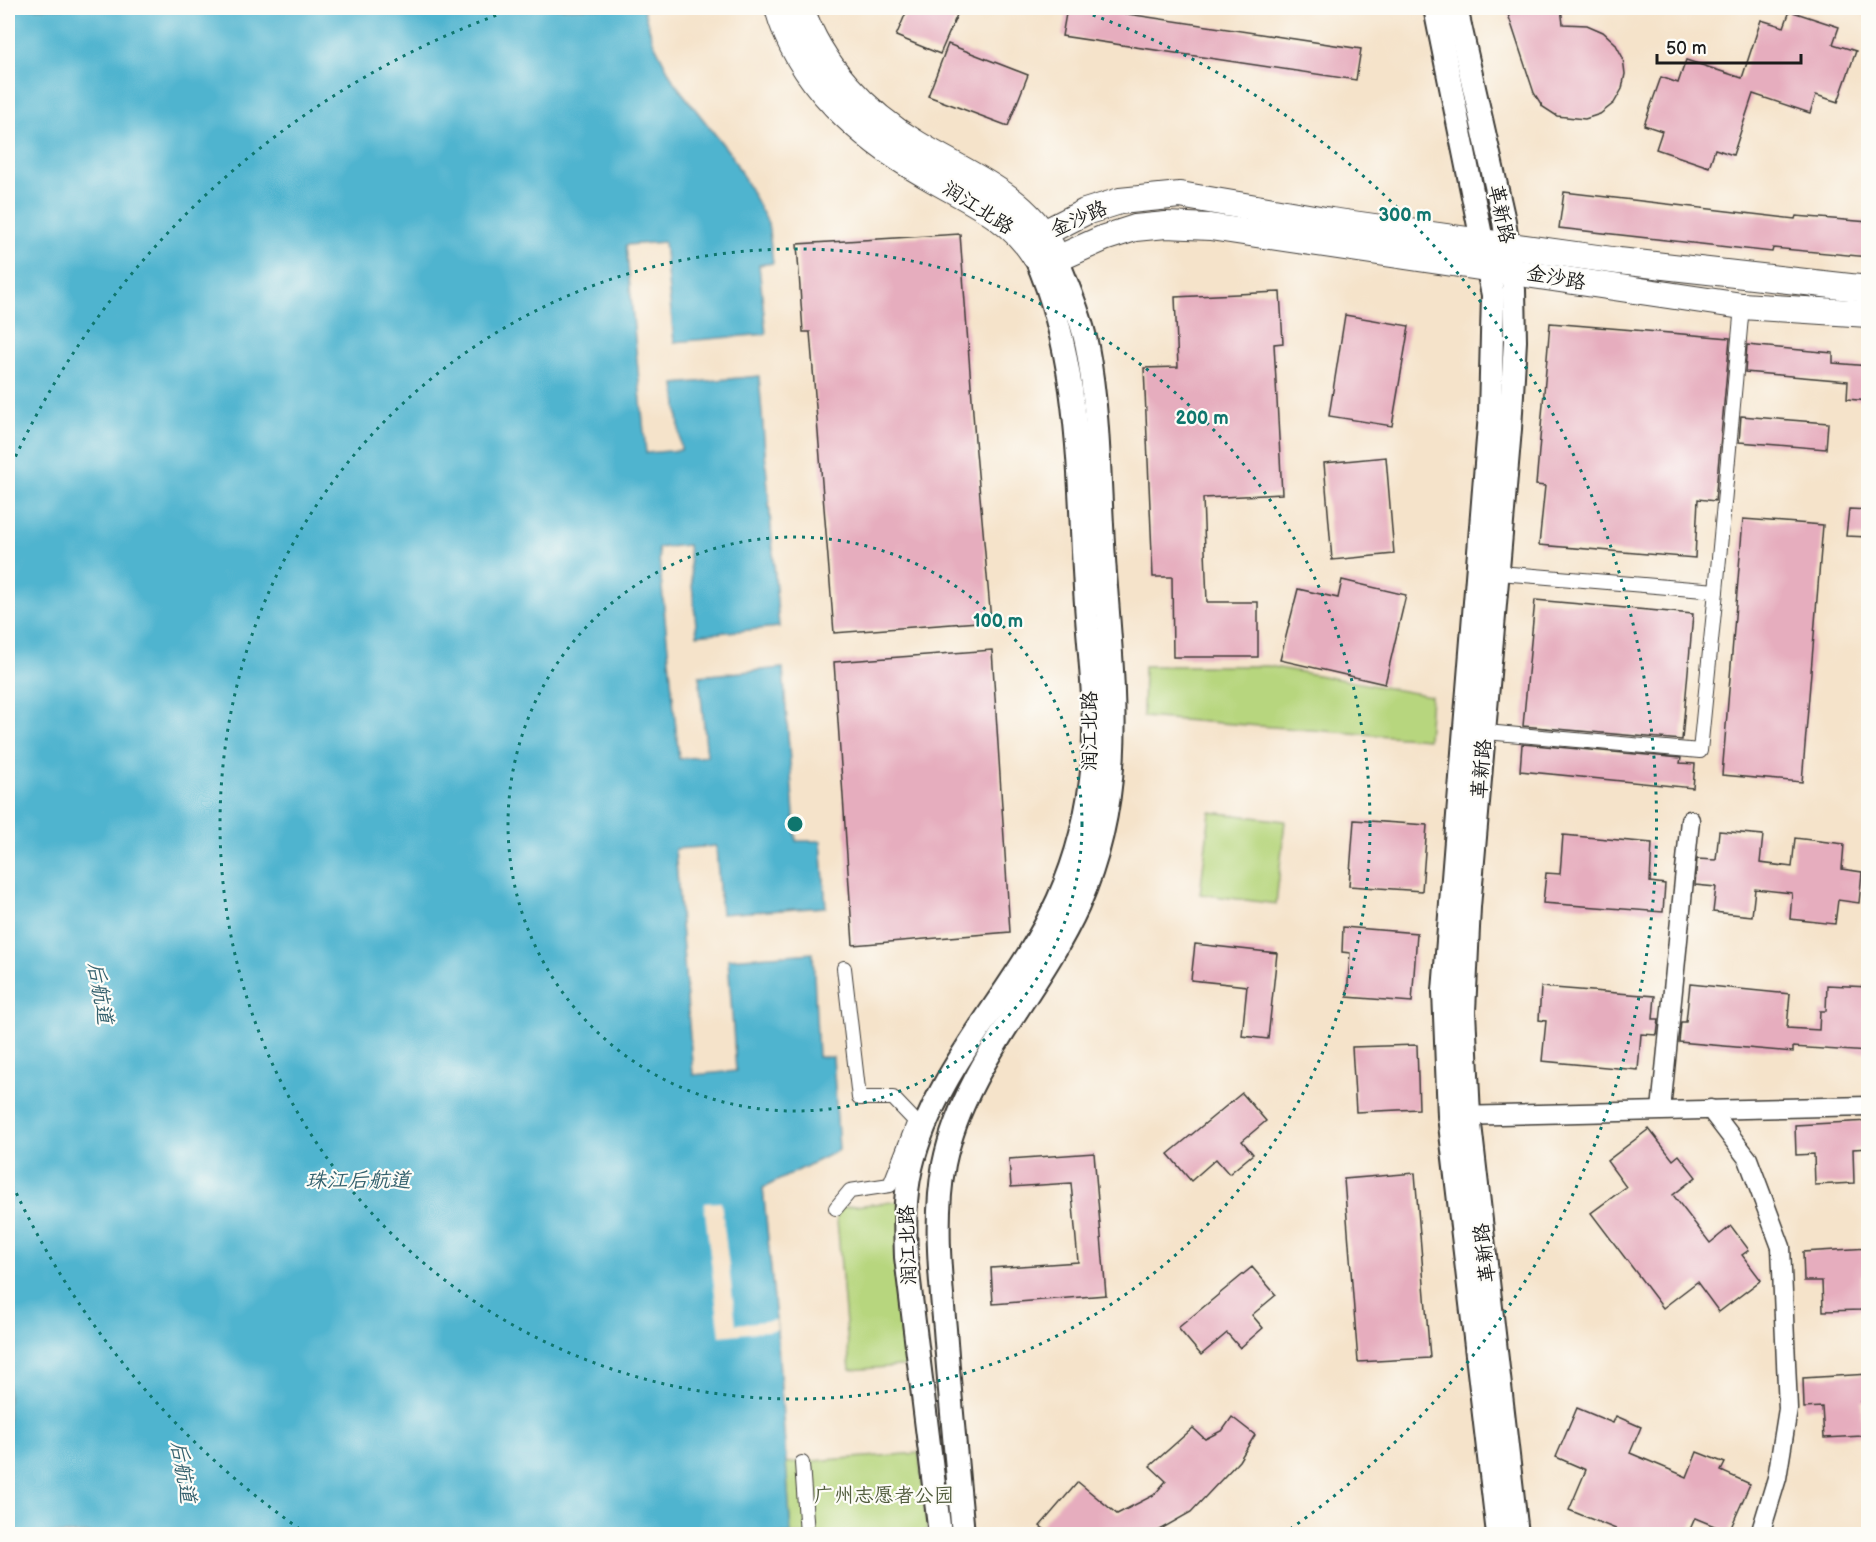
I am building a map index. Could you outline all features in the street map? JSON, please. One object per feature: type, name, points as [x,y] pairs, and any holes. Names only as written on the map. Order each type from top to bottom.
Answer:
[{"type":"main road","name":"润江北路","points":[[778,8],[791,44],[804,66],[819,88],[860,130],[890,153],[1007,223],[1045,249]]},
{"type":"main road","name":"润江北路","points":[[801,8],[830,65],[874,114],[918,145],[1010,198],[1045,249]]},
{"type":"main road","name":"金沙路","points":[[1045,249],[1085,212],[1120,201],[1180,195],[1331,221],[1619,261],[1869,290]]},
{"type":"main road","name":"金沙路","points":[[1045,249],[1104,238],[1135,228],[1166,225],[1210,226],[1742,306],[1869,314]]},
{"type":"street","name":"革新路","points":[[1435,8],[1496,243]]},
{"type":"street","name":"革新路","points":[[1456,8],[1500,269],[1515,341],[1499,573],[1465,964],[1459,1116],[1497,1534]]},
{"type":"street","name":"润江北路","points":[[940,1534],[906,1257],[904,1210],[911,1168],[924,1127],[952,1072],[1029,954],[1059,898],[1073,856],[1093,760],[1073,388],[1045,249]]},
{"type":"street","name":"润江北路","points":[[963,1534],[940,1259],[939,1212],[944,1164],[954,1126],[972,1085],[1060,942],[1079,903],[1102,832],[1113,771],[1115,690],[1093,390],[1080,319],[1045,249]]},
{"type":"street","name":"革新路","points":[[1500,269],[1444,992],[1459,1116],[1518,1534]]},
{"type":"street","points":[[1486,732],[1700,751],[1742,306]]},
{"type":"street","points":[[1499,573],[1716,591]]},
{"type":"street","points":[[1661,1110],[1690,820]]},
{"type":"street","points":[[837,1208],[850,1191],[890,1185],[915,1121],[893,1098],[859,1098],[844,968]]},
{"type":"street","points":[[1459,1116],[1869,1106]]},
{"type":"street","points":[[1710,1109],[1748,1160],[1782,1247],[1788,1409],[1777,1478],[1760,1534]]},
{"type":"street","points":[[802,1462],[807,1534]]},
{"type":"green space","points":[[1144,666],[1268,666],[1431,696],[1428,739],[1143,717]]},
{"type":"green space","points":[[1210,812],[1285,821],[1276,904],[1200,894]]},
{"type":"green space","points":[[901,1201],[912,1365],[850,1370],[836,1208]]},
{"type":"green space","name":"广州志愿者公园","points":[[919,1453],[928,1534],[791,1534],[786,1463]]},
{"type":"water","name":"珠江后航道","points":[[8,8],[643,8],[653,41],[674,82],[732,156],[768,223],[773,263],[759,265],[766,334],[674,342],[664,242],[626,245],[646,453],[681,450],[675,384],[759,376],[779,627],[697,635],[688,545],[658,548],[679,759],[707,756],[699,676],[783,668],[796,841],[821,841],[826,907],[721,914],[716,846],[675,849],[693,1075],[736,1071],[728,959],[813,953],[818,1057],[833,1057],[839,1150],[763,1188],[777,1330],[791,1534],[8,1534]]},
{"type":"pier","points":[[721,1202],[736,1324],[776,1320],[777,1330],[720,1336],[704,1203]]},
{"type":"building","points":[[908,8],[960,8],[940,54],[896,36]]},
{"type":"building","points":[[1067,8],[1088,8],[1361,49],[1356,80],[1062,36]]},
{"type":"building","points":[[1506,8],[1561,8],[1563,24],[1587,25],[1603,32],[1615,43],[1623,58],[1625,74],[1622,89],[1614,103],[1600,114],[1585,119],[1557,116],[1543,107],[1534,93]]},
{"type":"building","points":[[1790,11],[1839,27],[1833,44],[1856,51],[1838,102],[1816,95],[1810,113],[1753,94],[1733,155],[1715,149],[1709,167],[1656,149],[1662,131],[1644,125],[1661,77],[1678,83],[1686,60],[1742,78],[1761,20],[1784,27]]},
{"type":"building","points":[[948,44],[1028,75],[1008,126],[928,96]]},
{"type":"building","points":[[1564,192],[1795,219],[1796,216],[1869,222],[1869,257],[1773,248],[1772,252],[1559,228]]},
{"type":"building","points":[[960,234],[991,621],[834,633],[810,332],[803,332],[797,244]]},
{"type":"building","points":[[1280,292],[1283,343],[1274,344],[1282,494],[1203,498],[1207,602],[1258,602],[1258,657],[1173,657],[1172,577],[1153,577],[1144,368],[1178,367],[1175,297]]},
{"type":"building","points":[[1345,315],[1409,326],[1392,426],[1329,416]]},
{"type":"building","points":[[1550,323],[1730,338],[1715,501],[1698,499],[1695,558],[1539,545],[1545,486],[1536,485]]},
{"type":"building","points":[[1747,345],[1833,353],[1833,363],[1869,366],[1869,401],[1847,399],[1848,381],[1745,372]]},
{"type":"building","points":[[1741,416],[1828,423],[1826,449],[1739,442]]},
{"type":"building","points":[[1386,457],[1394,554],[1332,560],[1324,463]]},
{"type":"building","points":[[1849,509],[1869,510],[1869,537],[1846,536]]},
{"type":"building","points":[[1743,519],[1823,525],[1802,782],[1722,775]]},
{"type":"building","points":[[1342,580],[1406,595],[1385,684],[1280,660],[1298,589],[1338,598]]},
{"type":"building","points":[[1535,600],[1693,614],[1682,740],[1523,726]]},
{"type":"building","points":[[992,650],[1010,932],[853,945],[834,662]]},
{"type":"building","points":[[1522,744],[1681,758],[1680,763],[1695,764],[1693,788],[1520,771]]},
{"type":"building","points":[[1354,820],[1427,825],[1422,891],[1349,886]]},
{"type":"building","points":[[1719,831],[1763,835],[1760,863],[1792,867],[1795,838],[1844,844],[1842,869],[1862,872],[1859,903],[1838,900],[1835,924],[1790,919],[1792,893],[1755,889],[1752,916],[1713,912],[1716,887],[1695,885],[1697,859],[1716,860]]},
{"type":"building","points":[[1563,835],[1652,843],[1650,882],[1665,884],[1663,912],[1543,903],[1546,873],[1560,874]]},
{"type":"building","points":[[1343,927],[1417,933],[1412,1002],[1347,997],[1350,953],[1342,952]]},
{"type":"building","points":[[1195,944],[1277,953],[1268,1039],[1242,1036],[1247,986],[1191,980]]},
{"type":"building","points":[[1690,984],[1790,994],[1787,1028],[1819,1030],[1820,1011],[1826,1011],[1827,985],[1869,987],[1869,1052],[1793,1047],[1793,1052],[1679,1042],[1681,1022],[1686,1022]]},
{"type":"building","points":[[1541,987],[1655,996],[1653,1019],[1659,1019],[1657,1035],[1641,1034],[1638,1070],[1542,1061],[1546,1021],[1539,1020]]},
{"type":"building","points":[[1417,1045],[1419,1109],[1356,1112],[1352,1047]]},
{"type":"building","points":[[1242,1093],[1266,1121],[1242,1141],[1253,1154],[1229,1174],[1216,1159],[1191,1181],[1168,1154]]},
{"type":"building","points":[[1869,1121],[1869,1148],[1853,1149],[1854,1183],[1815,1185],[1814,1154],[1796,1155],[1795,1125]]},
{"type":"building","points":[[1649,1129],[1673,1160],[1679,1155],[1696,1177],[1673,1195],[1710,1243],[1731,1226],[1749,1250],[1742,1255],[1761,1280],[1719,1312],[1697,1282],[1663,1308],[1591,1213],[1626,1187],[1607,1161]]},
{"type":"building","points":[[1094,1153],[1106,1295],[993,1304],[991,1268],[1078,1262],[1071,1183],[1011,1187],[1009,1159]]},
{"type":"building","points":[[1415,1173],[1430,1358],[1358,1362],[1344,1179]]},
{"type":"building","points":[[1869,1248],[1869,1275],[1861,1275],[1862,1310],[1823,1311],[1822,1281],[1804,1281],[1803,1252]]},
{"type":"building","points":[[1252,1267],[1276,1295],[1252,1315],[1263,1328],[1240,1348],[1227,1333],[1201,1355],[1178,1328]]},
{"type":"building","points":[[1869,1374],[1869,1401],[1861,1402],[1862,1436],[1824,1438],[1822,1407],[1804,1408],[1803,1378]]},
{"type":"building","points":[[1577,1408],[1613,1423],[1616,1416],[1641,1427],[1630,1453],[1687,1477],[1697,1452],[1725,1463],[1721,1471],[1750,1484],[1729,1532],[1695,1518],[1688,1534],[1628,1534],[1569,1510],[1586,1470],[1556,1457]]},
{"type":"building","points":[[1232,1417],[1255,1435],[1239,1461],[1191,1512],[1152,1534],[1051,1534],[1040,1526],[1078,1482],[1117,1514],[1154,1495],[1166,1481],[1150,1466],[1193,1428],[1205,1439],[1223,1430]]},
{"type":"water label","name":"后航道","points":[[100,993]]},
{"type":"water label","name":"后航道","points":[[183,1472]]}]
